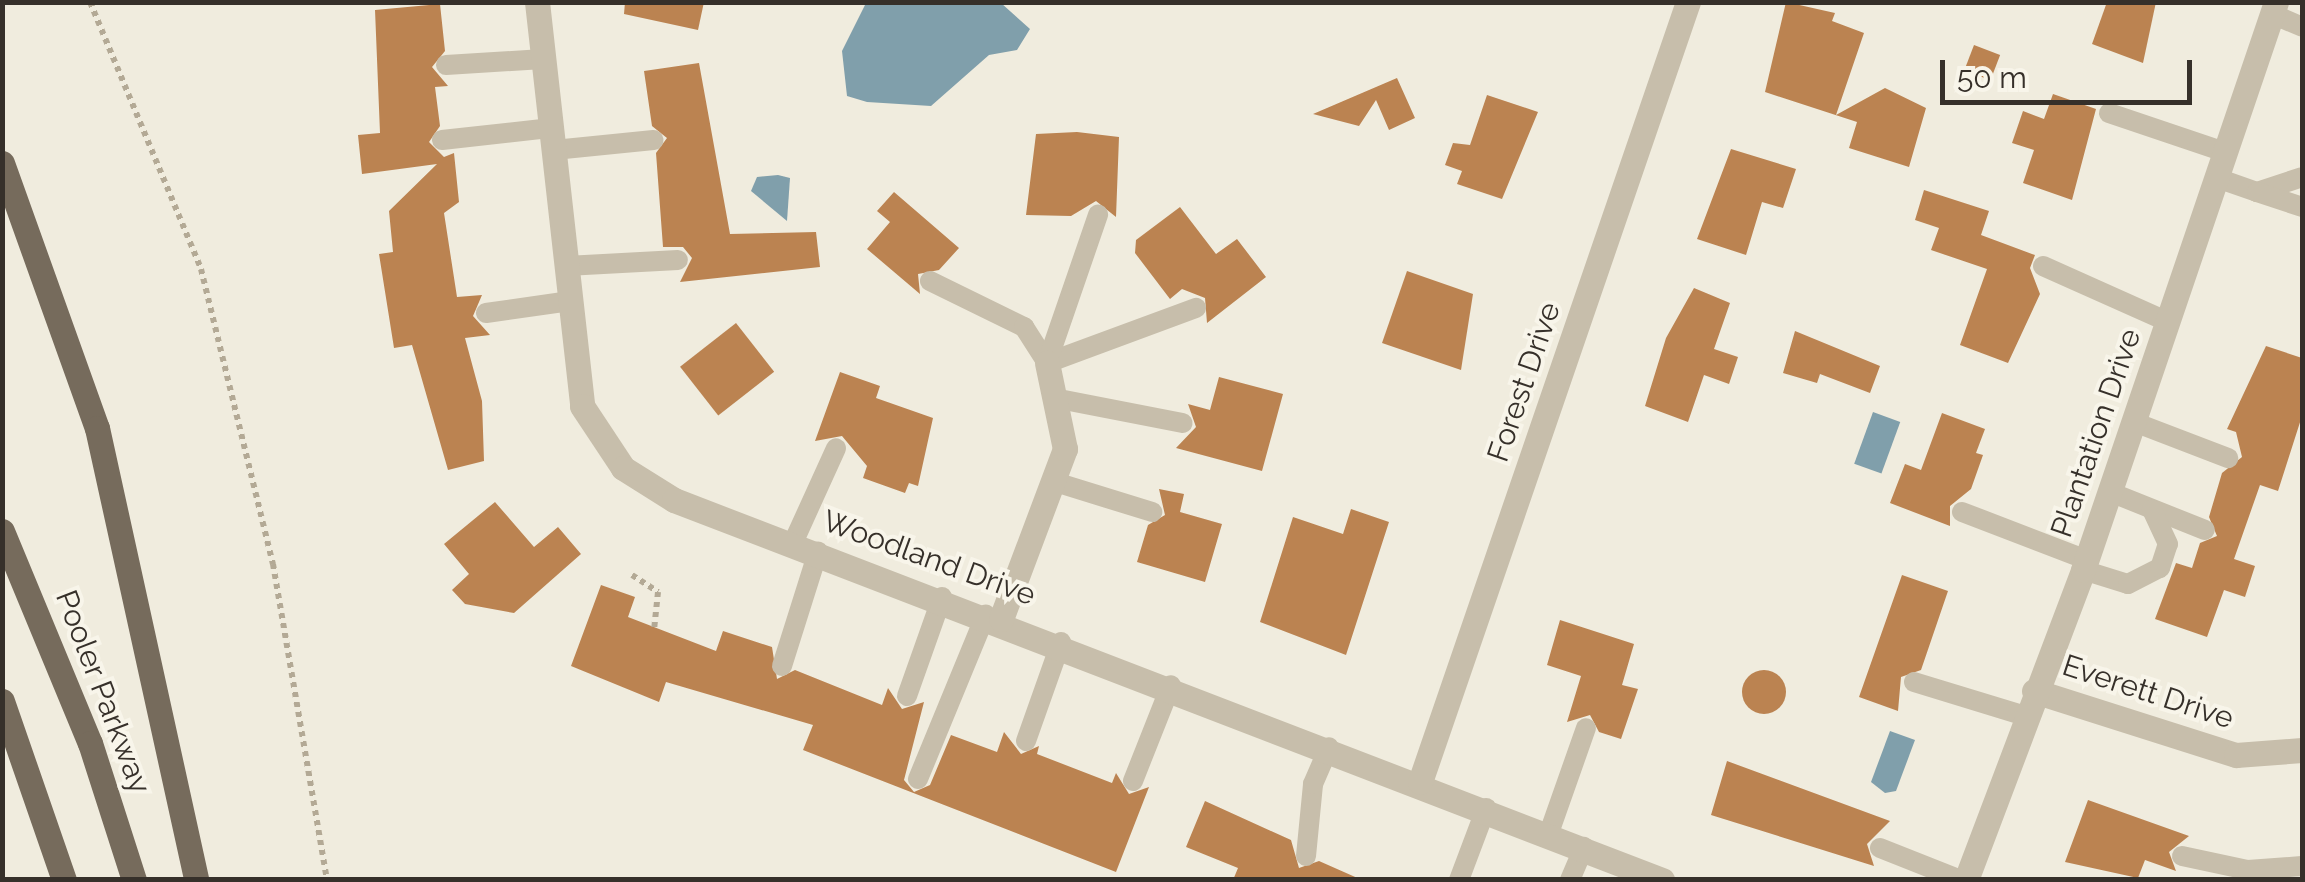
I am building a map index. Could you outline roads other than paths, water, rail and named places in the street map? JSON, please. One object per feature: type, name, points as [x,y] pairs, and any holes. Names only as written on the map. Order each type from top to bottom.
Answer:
[{"type":"main road","points":[[2,163],[97,428],[196,880]]},
{"type":"main road","name":"Pooler Parkway","points":[[2,531],[90,743],[134,880]]},
{"type":"main road","points":[[2,702],[64,880]]},
{"type":"street","name":"Woodland Drive","points":[[538,2],[582,406],[623,468],[674,500],[1061,642],[1662,880]]},
{"type":"street","name":"Forest Drive","points":[[1420,782],[1688,2]]},
{"type":"street","name":"Plantation Drive","points":[[1963,880],[2085,565],[2274,8]]},
{"type":"street","points":[[993,616],[1065,449],[1047,363]]},
{"type":"street","name":"Everett Drive","points":[[2034,690],[2236,755],[2302,750]]},
{"type":"lane","points":[[2274,8],[2302,27]]},
{"type":"lane","points":[[446,65],[543,59]]},
{"type":"lane","points":[[2108,112],[2226,152]]},
{"type":"lane","points":[[442,140],[654,140]]},
{"type":"lane","points":[[2257,192],[2302,177]]},
{"type":"lane","points":[[2217,178],[2302,207]]},
{"type":"lane","points":[[1047,363],[1098,215]]},
{"type":"lane","points":[[566,266],[678,260]]},
{"type":"lane","points":[[2042,266],[2168,322]]},
{"type":"lane","points":[[930,282],[1024,327],[1047,363]]},
{"type":"lane","points":[[486,313],[570,301]]},
{"type":"lane","points":[[1047,363],[1196,308]]},
{"type":"lane","points":[[1054,398],[1183,423]]},
{"type":"lane","points":[[2134,422],[2228,458]]},
{"type":"lane","points":[[792,543],[836,448]]},
{"type":"lane","points":[[1052,482],[1152,512]]},
{"type":"lane","points":[[2110,492],[2205,530]]},
{"type":"lane","points":[[1962,512],[2085,565],[2146,580],[2168,544],[2152,509]]},
{"type":"lane","points":[[782,666],[818,552]]},
{"type":"lane","points":[[907,696],[942,597]]},
{"type":"lane","points":[[918,779],[993,616]]},
{"type":"lane","points":[[1026,741],[1061,642]]},
{"type":"lane","points":[[1914,682],[2024,716]]},
{"type":"lane","points":[[1133,781],[1170,685]]},
{"type":"lane","points":[[1549,833],[1586,728]]},
{"type":"lane","points":[[1306,856],[1313,784],[1329,747]]},
{"type":"lane","points":[[1459,880],[1486,808]]},
{"type":"lane","points":[[1570,880],[1584,847]]},
{"type":"lane","points":[[1880,848],[1963,880]]},
{"type":"lane","points":[[2182,856],[2248,870],[2302,866]]},
{"type":"water","points":[[866,3],[1001,3],[1030,29],[1017,50],[989,55],[931,106],[867,102],[847,96],[842,51]]},
{"type":"water","points":[[757,177],[790,178],[787,221],[751,191]]},
{"type":"water","points":[[1873,412],[1900,422],[1881,474],[1854,464]]},
{"type":"water","points":[[1890,731],[1915,740],[1896,791],[1885,793],[1871,782]]}]
